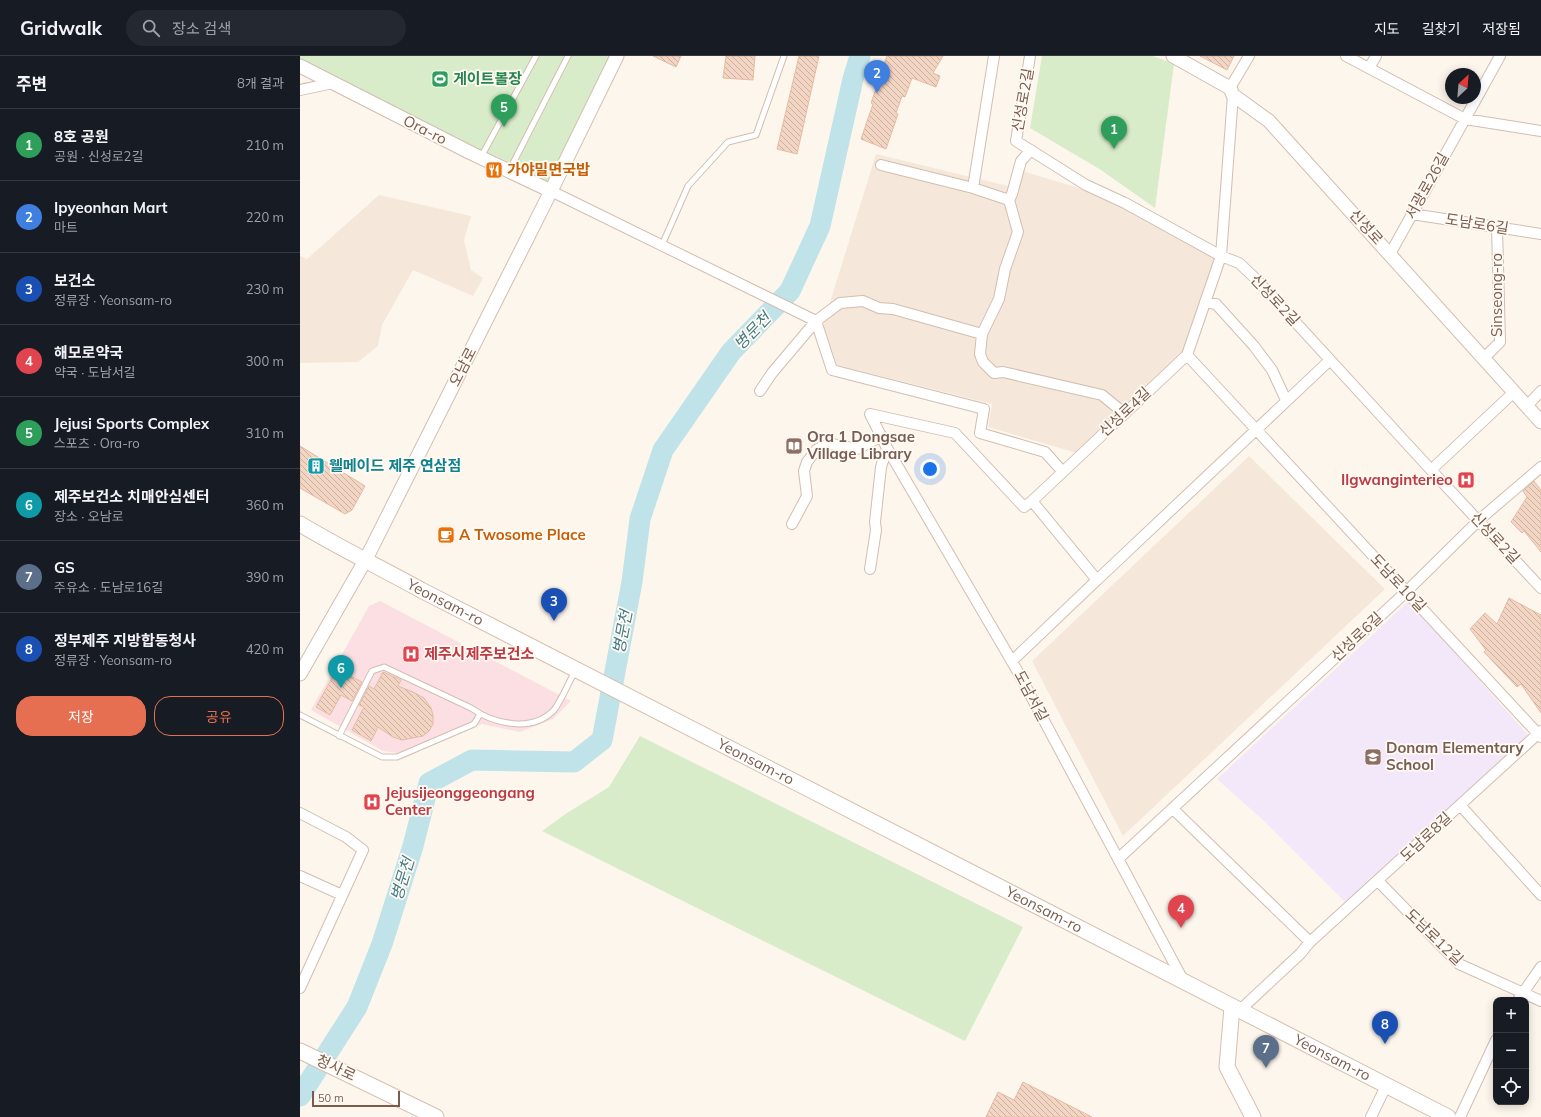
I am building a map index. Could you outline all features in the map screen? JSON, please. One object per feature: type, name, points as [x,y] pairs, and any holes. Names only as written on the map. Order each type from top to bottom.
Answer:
[{"type":"main road","name":"Yeonsam-ro","points":[[300,524],[422,590],[1448,1117]]},
{"type":"main road","points":[[1236,1009],[1228,1067],[1253,1117]]},
{"type":"main road","name":"청사로","points":[[300,1051],[436,1117]]},
{"type":"street","name":"오남로","points":[[300,674],[366,559],[551,191],[617,56]]},
{"type":"street","points":[[973,188],[994,56]]},
{"type":"street","name":"신성로2길","points":[[1030,56],[1016,141],[1086,185],[1125,203],[1221,256],[1239,263],[1256,279],[1541,588]]},
{"type":"street","name":"신성로","points":[[1173,56],[1231,92],[1269,121],[1541,422]]},
{"type":"street","points":[[1231,92],[1249,56]]},
{"type":"street","points":[[1346,56],[1465,119],[1541,131]]},
{"type":"street","points":[[1369,68],[1376,56]]},
{"type":"street","name":"서광로26길","points":[[1390,254],[1500,56]]},
{"type":"street","name":"Ora-ro","points":[[300,66],[551,191]]},
{"type":"street","points":[[300,90],[333,83]]},
{"type":"street","name":"신성로4길","points":[[1032,501],[1124,412],[1187,355],[1221,256],[1231,92]]},
{"type":"street","points":[[1031,150],[1021,161],[1009,200],[1018,232],[1005,269],[999,299],[982,334],[980,354],[983,362],[994,373],[1003,372],[1102,396],[1124,412]]},
{"type":"street","points":[[881,165],[973,188],[1009,200]]},
{"type":"street","points":[[551,191],[816,321],[832,370],[984,409],[980,433],[1045,452],[1062,471]]},
{"type":"street","name":"도남로6길","points":[[1412,214],[1541,234]]},
{"type":"street","name":"Sinseong-ro","points":[[1484,358],[1500,342],[1497,227]]},
{"type":"street","points":[[760,391],[772,373],[816,321],[840,303],[863,301],[879,308],[893,309],[982,334]]},
{"type":"street","points":[[1205,302],[1216,304],[1254,346],[1272,370],[1286,400]]},
{"type":"street","name":"도남로10길","points":[[1187,355],[1406,592],[1540,734]]},
{"type":"street","points":[[1012,661],[1330,360]]},
{"type":"street","points":[[1527,406],[1541,391]]},
{"type":"street","points":[[1431,470],[1514,392]]},
{"type":"street","name":"도남서길","points":[[1032,501],[1024,507],[955,433],[870,414],[887,448],[1012,661],[1184,982]]},
{"type":"street","points":[[792,524],[807,496],[804,472],[806,462],[816,450],[832,444],[857,449],[882,436]]},
{"type":"street","points":[[870,569],[876,530],[875,522],[881,467],[887,448]]},
{"type":"street","name":"신성로6길","points":[[1118,859],[1174,809],[1406,592],[1479,520],[1541,467]]},
{"type":"street","points":[[1032,501],[1097,580]]},
{"type":"street","name":"도남로8길","points":[[1236,1009],[1300,954],[1310,942],[1540,734]]},
{"type":"street","points":[[1460,805],[1541,895]]},
{"type":"street","points":[[1174,809],[1310,942]]},
{"type":"street","points":[[300,813],[346,837],[363,850],[342,895],[304,966],[300,988]]},
{"type":"street","points":[[300,876],[342,895]]},
{"type":"street","name":"도남로12길","points":[[1378,881],[1459,964],[1519,997]]},
{"type":"street","points":[[1519,997],[1541,967]]},
{"type":"street","name":"도남로12길","points":[[1529,999],[1541,1001]]},
{"type":"street","points":[[1460,1117],[1493,1045]]},
{"type":"street","points":[[1371,1117],[1386,1086]]},
{"type":"lane","points":[[481,157],[536,56]]},
{"type":"lane","points":[[509,171],[568,56]]},
{"type":"lane","points":[[662,245],[688,186],[728,142],[756,135],[784,56]]},
{"type":"lane","points":[[340,736],[372,671],[384,667],[471,708],[480,714],[502,721],[526,725],[542,720],[555,709],[576,669]]},
{"type":"lane","points":[[300,715],[382,757],[397,757],[474,724],[480,714]]},
{"type":"shaded area","points":[[876,154],[1008,186],[1016,169],[1105,196],[1219,261],[1187,355],[1080,454],[988,427],[992,404],[837,365],[823,325]]},
{"type":"shaded area","points":[[379,195],[471,216],[464,240],[471,270],[483,278],[473,296],[413,270],[382,325],[378,346],[358,362],[300,363],[300,256],[307,259]]},
{"type":"shaded area","points":[[1249,456],[1385,589],[1123,836],[1032,661]]},
{"type":"shaded area","name":"제주시제주보건소","points":[[380,601],[571,701],[553,719],[520,732],[482,724],[398,753],[383,751],[311,710],[369,606]]},
{"type":"shaded area","name":"Donam Elementary School","points":[[1409,601],[1529,736],[1348,905],[1264,821],[1217,779]]},
{"type":"green space","points":[[300,56],[617,56],[551,191],[300,63]]},
{"type":"green space","points":[[1042,56],[1153,56],[1174,64],[1155,208],[1101,170],[1030,128]]},
{"type":"green space","points":[[640,736],[1023,927],[965,1041],[542,831],[567,813],[609,787]]},
{"type":"building","points":[[653,56],[681,56],[676,67]]},
{"type":"building","points":[[726,56],[755,56],[753,80],[723,78]]},
{"type":"building","points":[[799,56],[819,56],[797,154],[777,149]]},
{"type":"building","points":[[887,56],[943,56],[933,73],[940,76],[936,87],[912,78],[905,97],[902,96],[896,113],[898,114],[886,149],[861,139],[873,104],[871,103],[876,86]]},
{"type":"building","points":[[1200,56],[1234,56],[1227,70]]},
{"type":"building","name":"웰메이드 제주 연삼점","points":[[300,446],[365,486],[352,510],[345,514],[300,488]]},
{"type":"building","points":[[1534,481],[1541,490],[1541,552],[1524,531],[1522,533],[1511,522],[1527,497],[1523,491]]},
{"type":"building","points":[[1509,598],[1541,615],[1541,713],[1521,684],[1517,687],[1484,652],[1486,650],[1470,629],[1485,613],[1497,624]]},
{"type":"building","points":[[337,669],[362,682],[352,701],[341,695],[330,715],[316,707]]},
{"type":"building","points":[[383,672],[401,680],[398,686],[424,698],[431,708],[433,724],[429,731],[423,736],[402,740],[393,737],[378,727],[371,741],[352,730],[364,707],[359,705],[369,686],[374,689]]},
{"type":"building","points":[[1023,1082],[1092,1117],[986,1117],[998,1092],[1014,1100]]},
{"type":"waterway","name":"병문천","points":[[300,1096],[357,1007],[382,944],[413,846],[429,783],[472,760],[574,762],[602,740],[632,582],[640,519],[663,450],[731,352],[790,291],[820,226],[853,79],[860,56]]},
{"type":"place","name":"게이트볼장","points":[[440,79]]},
{"type":"place","name":"Ipyeonhan Mart","points":[[877,93]]},
{"type":"place","name":"Jejusi Sports Complex","points":[[504,127]]},
{"type":"place","name":"8호 공원","points":[[1114,149]]},
{"type":"place","name":"가야밀면국밥","points":[[494,170]]},
{"type":"place","name":"Ora 1 Dongsae Village Library","points":[[794,446]]},
{"type":"place","name":"웰메이드 제주 연삼점","points":[[316,466]]},
{"type":"place","name":"Ilgwanginterieo","points":[[1466,480]]},
{"type":"place","name":"A Twosome Place","points":[[446,535]]},
{"type":"place","name":"보건소","points":[[554,621]]},
{"type":"place","name":"제주시제주보건소","points":[[411,654]]},
{"type":"place","name":"제주보건소 치매안심센터","points":[[341,688]]},
{"type":"place","name":"Donam Elementary School","points":[[1373,757]]},
{"type":"place","name":"Jejusijeonggeongang Center","points":[[372,802]]},
{"type":"place","name":"해모로약국","points":[[1181,928]]},
{"type":"place","name":"정부제주 지방합동청사","points":[[1385,1044]]},
{"type":"place","name":"GS","points":[[1266,1068]]}]
